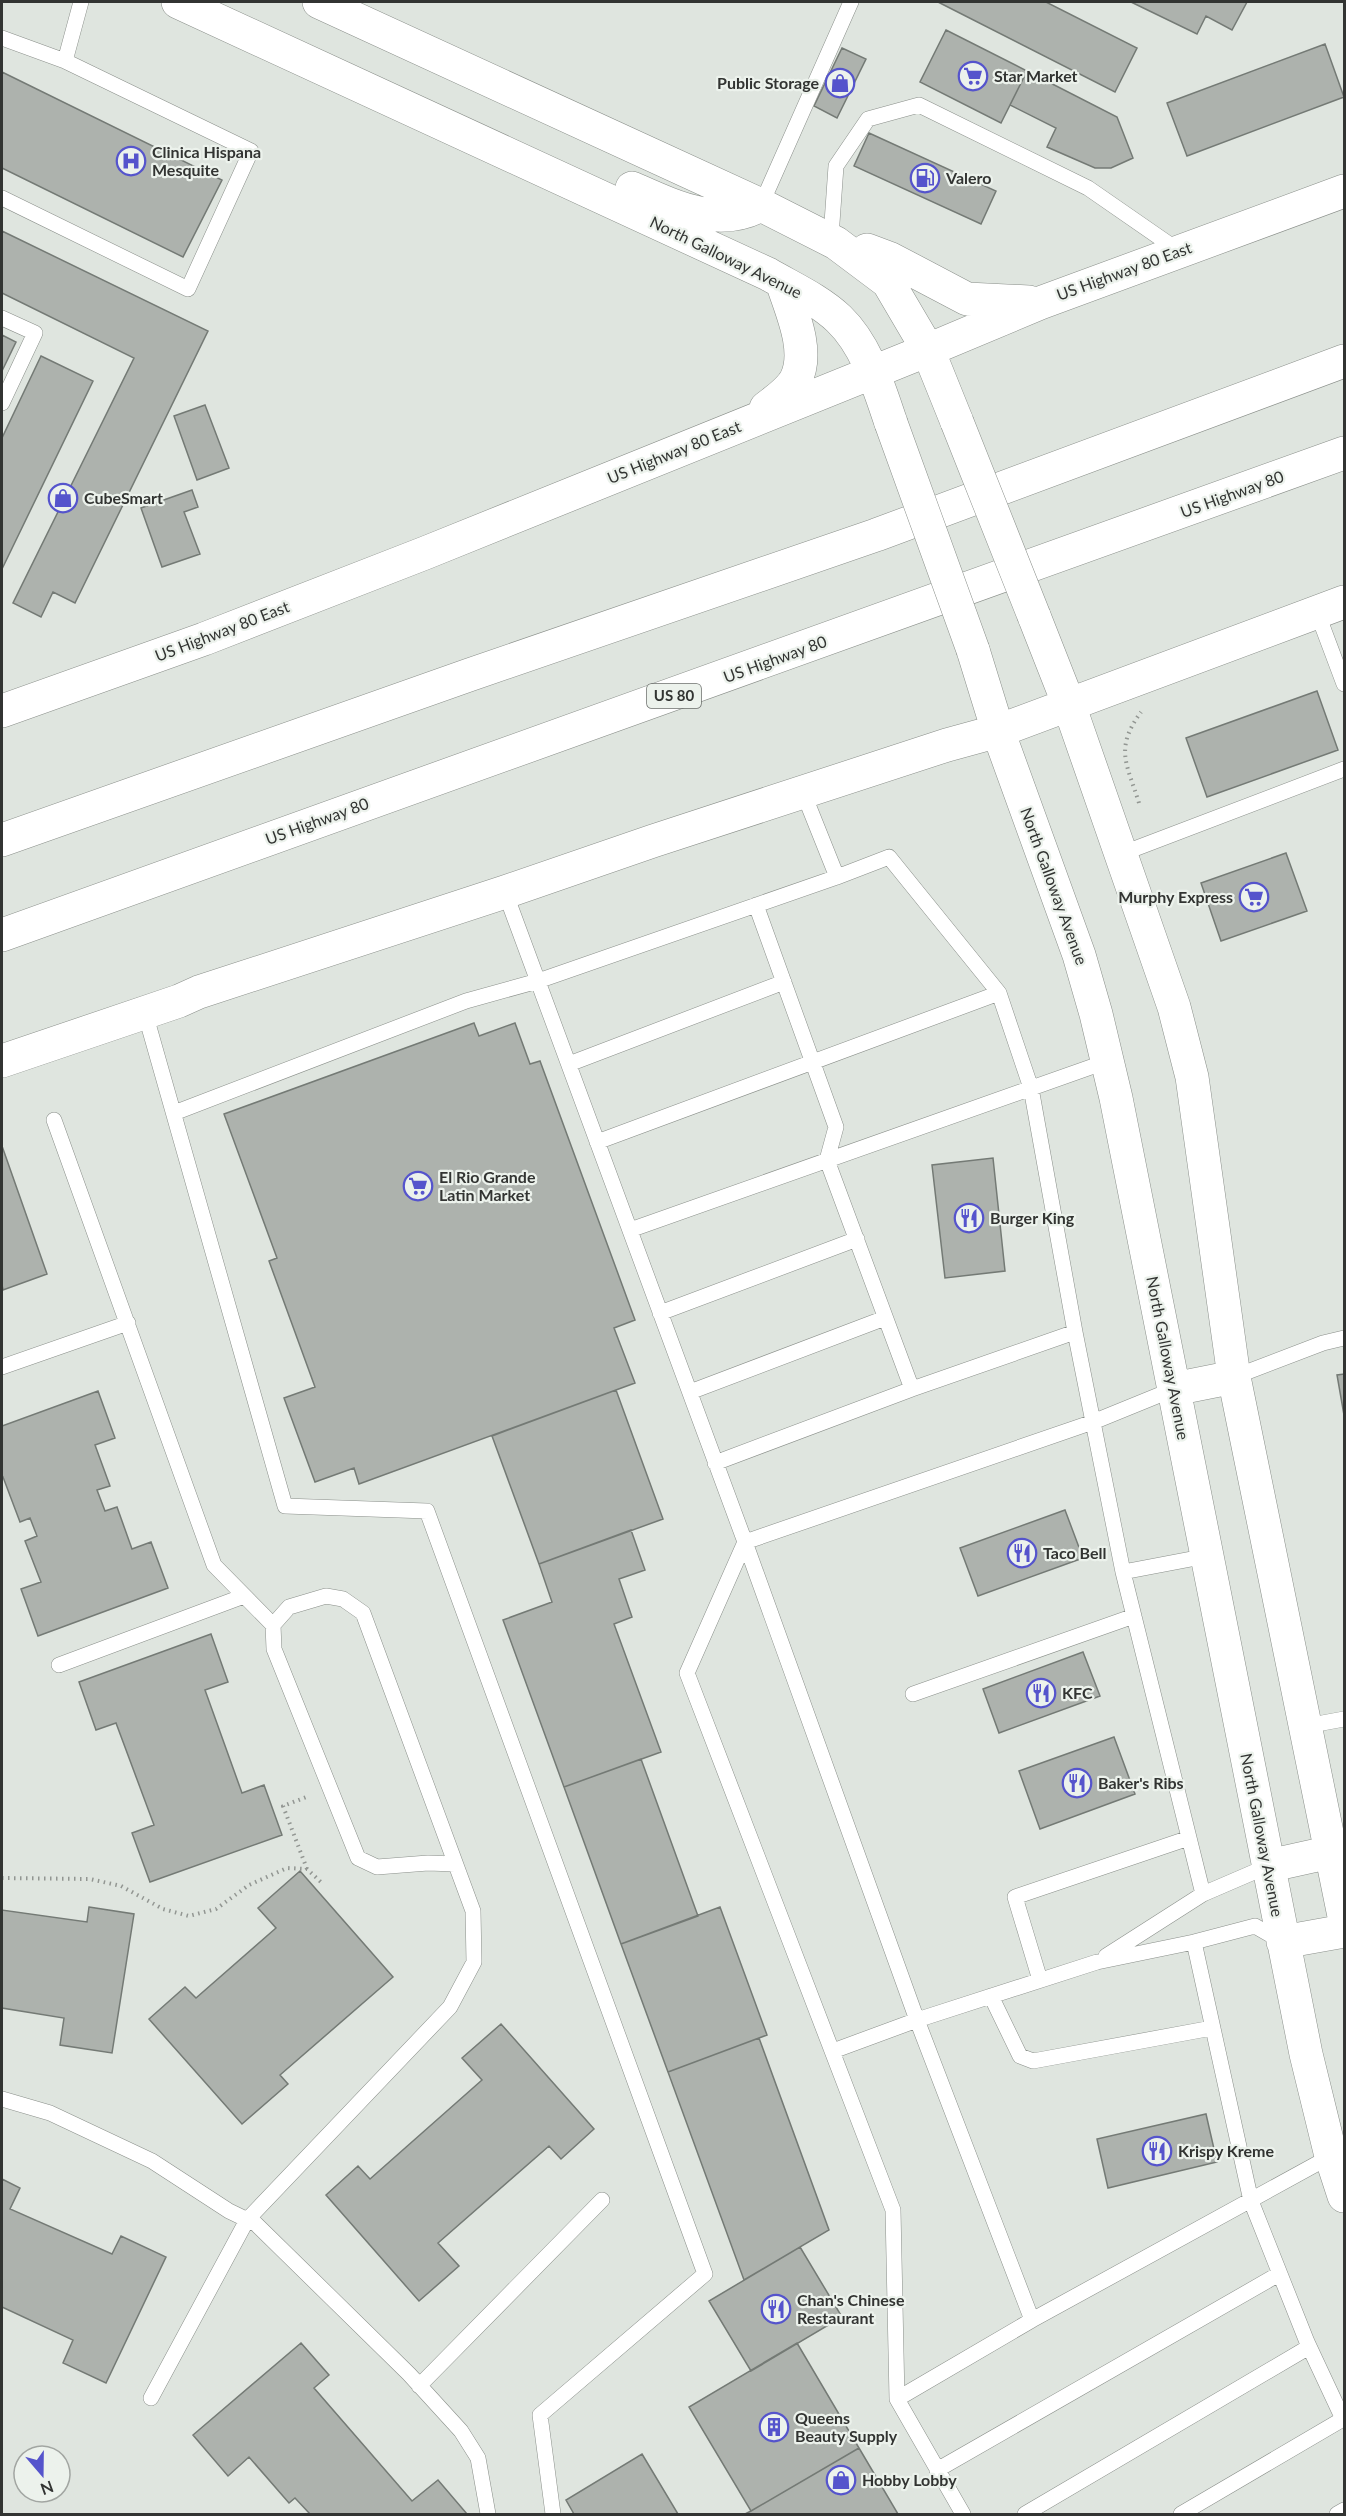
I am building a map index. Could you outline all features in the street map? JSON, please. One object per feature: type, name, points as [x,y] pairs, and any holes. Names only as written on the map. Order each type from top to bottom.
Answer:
[{"type":"main road","name":"North Galloway Avenue","points":[[178,2],[782,282],[817,302],[840,320],[857,342],[873,372],[1079,955],[1108,1061],[1306,2054],[1331,2156],[1344,2196]]},
{"type":"main road","points":[[319,2],[761,205],[836,243],[888,282],[928,350],[1069,705],[1174,1006],[1192,1077],[1234,1377],[1344,1916]]},
{"type":"main road","points":[[501,151],[545,149],[663,201],[709,216],[748,213],[761,205]]},
{"type":"main road","name":"US Highway 80 East","points":[[2,711],[204,639],[928,350],[1040,303],[1344,191]]},
{"type":"main road","points":[[801,225],[891,259],[967,299],[1040,303]]},
{"type":"main road","points":[[746,423],[788,390],[797,377],[801,352],[782,282]]},
{"type":"main road","points":[[2,840],[469,675],[866,539],[1344,361]]},
{"type":"main road","name":"US Highway 80","points":[[2,936],[1344,453]]},
{"type":"main road","points":[[2,1061],[199,992],[505,892],[653,840],[947,745],[998,731],[1331,607]]},
{"type":"main road","points":[[1174,1389],[1234,1377]]},
{"type":"main road","points":[[1268,1866],[1331,1852]]},
{"type":"main road","points":[[1283,1942],[1344,1931]]},
{"type":"lane","points":[[65,61],[81,2]]},
{"type":"lane","points":[[761,205],[851,2]]},
{"type":"lane","points":[[2,38],[65,61],[251,151],[188,289],[2,198]]},
{"type":"lane","points":[[831,237],[836,166],[868,119],[919,105],[1088,188],[1179,251]]},
{"type":"lane","points":[[2,318],[35,333],[2,403]]},
{"type":"lane","points":[[1331,607],[1344,684]]},
{"type":"lane","points":[[1121,854],[1344,769]]},
{"type":"lane","points":[[803,792],[837,877]]},
{"type":"lane","points":[[174,1113],[466,1001],[538,981],[889,857],[999,993],[1031,1088],[1075,1332],[1123,1572],[1203,1894]]},
{"type":"lane","points":[[505,892],[745,1542],[917,2020],[1032,2320]]},
{"type":"lane","points":[[756,905],[836,1127],[827,1160],[912,1389]]},
{"type":"lane","points":[[568,1064],[783,982]]},
{"type":"lane","points":[[597,1142],[999,993]]},
{"type":"lane","points":[[145,1012],[285,1506],[427,1511],[705,2274],[540,2415],[553,2514]]},
{"type":"lane","points":[[630,1230],[1108,1061]]},
{"type":"lane","points":[[54,1120],[214,1564],[273,1625],[274,1648],[358,1858],[377,1867],[428,1863],[455,1864]]},
{"type":"lane","points":[[660,1313],[857,1239]]},
{"type":"lane","points":[[690,1392],[885,1318]]},
{"type":"lane","points":[[2,1367],[128,1323]]},
{"type":"lane","points":[[715,1462],[1075,1332]]},
{"type":"lane","points":[[1234,1377],[1323,1342],[1344,1338]]},
{"type":"lane","points":[[963,2514],[897,2399],[893,2210],[687,1673],[745,1542],[1093,1422],[1174,1389]]},
{"type":"lane","points":[[1123,1572],[1207,1556]]},
{"type":"lane","points":[[59,1665],[244,1596]]},
{"type":"lane","points":[[151,2398],[247,2220],[450,2007],[474,1962],[473,1911],[363,1612],[343,1599],[326,1596],[289,1607],[273,1625]]},
{"type":"lane","points":[[913,1694],[1134,1616]]},
{"type":"lane","points":[[1306,1726],[1344,1719]]},
{"type":"lane","points":[[1040,1980],[1015,1896],[1189,1838]]},
{"type":"lane","points":[[1097,1962],[1203,1894],[1268,1866]]},
{"type":"lane","points":[[833,2051],[917,2020],[1097,1962],[1194,1942],[1255,1926],[1283,1942]]},
{"type":"lane","points":[[1181,2514],[1344,2420],[1309,2347],[1251,2201],[1194,1942]]},
{"type":"lane","points":[[991,1996],[1020,2056],[1033,2061],[1212,2028]]},
{"type":"lane","points":[[2,2099],[50,2113],[152,2161],[229,2211],[256,2224],[419,2386],[461,2431],[478,2458],[488,2514]]},
{"type":"lane","points":[[897,2399],[1032,2320],[1331,2156]]},
{"type":"lane","points":[[419,2386],[602,2200]]},
{"type":"lane","points":[[938,2470],[1280,2274]]},
{"type":"lane","points":[[1025,2514],[1309,2347]]},
{"type":"lane","points":[[1337,2514],[1344,2510]]},
{"type":"path","points":[[1145,707],[1132,725],[1123,745],[1126,762],[1152,842]]},
{"type":"path","points":[[322,1884],[307,1869],[283,1806],[330,1787]]},
{"type":"path","points":[[2,1878],[90,1879],[121,1886],[163,1909],[189,1916],[216,1909],[249,1885],[268,1875],[287,1868],[307,1869]]},
{"type":"building","points":[[938,2],[1046,2],[1137,48],[1115,92]]},
{"type":"building","points":[[1131,2],[1247,2],[1232,30],[1206,16],[1197,34]]},
{"type":"building","name":"Star Market","points":[[946,30],[1027,71],[1001,123],[920,82]]},
{"type":"building","points":[[1325,44],[1344,97],[1187,156],[1167,103]]},
{"type":"building","name":"Public Storage","points":[[842,48],[866,59],[837,118],[814,106]]},
{"type":"building","points":[[1027,71],[1117,117],[1133,158],[1111,168],[1095,168],[1047,147],[1056,128],[1010,105]]},
{"type":"building","points":[[2,72],[222,180],[183,257],[2,168]]},
{"type":"building","name":"Valero","points":[[869,133],[996,191],[981,224],[854,166]]},
{"type":"building","points":[[2,231],[208,331],[75,603],[53,592],[41,617],[13,603],[134,358],[2,293]]},
{"type":"building","points":[[2,335],[16,342],[2,371]]},
{"type":"building","points":[[41,356],[93,381],[2,569],[2,438]]},
{"type":"building","points":[[205,405],[229,468],[197,480],[174,416]]},
{"type":"building","points":[[192,490],[198,507],[184,512],[200,554],[162,567],[141,508]]},
{"type":"building","points":[[1317,691],[1338,750],[1207,797],[1186,738]]},
{"type":"building","name":"Murphy Express","points":[[1286,853],[1307,911],[1221,941],[1201,883]]},
{"type":"building","name":"El Rio Grande Latin Market","points":[[474,1023],[479,1036],[515,1023],[530,1064],[540,1061],[635,1320],[614,1328],[635,1383],[359,1484],[354,1468],[315,1482],[284,1398],[315,1387],[269,1261],[277,1258],[224,1114]]},
{"type":"building","points":[[2,1146],[47,1274],[3,1290],[2,1285]]},
{"type":"building","name":"Burger King","points":[[993,1158],[1005,1271],[945,1278],[932,1165]]},
{"type":"building","points":[[1344,1374],[1344,1415],[1337,1375]]},
{"type":"building","points":[[616,1390],[663,1519],[539,1564],[492,1436]]},
{"type":"building","points":[[98,1391],[115,1438],[95,1445],[110,1486],[97,1490],[105,1511],[117,1507],[132,1549],[151,1542],[168,1588],[38,1636],[21,1589],[41,1582],[25,1541],[37,1536],[30,1518],[20,1522],[2,1478],[2,1426]]},
{"type":"building","name":"Taco Bell","points":[[1065,1510],[1083,1558],[978,1596],[960,1548]]},
{"type":"building","points":[[631,1530],[645,1570],[619,1579],[632,1617],[614,1624],[661,1752],[564,1787],[503,1620],[552,1602],[539,1564]]},
{"type":"building","points":[[211,1634],[228,1682],[205,1690],[242,1793],[264,1785],[282,1835],[150,1882],[132,1833],[154,1825],[116,1723],[96,1730],[79,1682]]},
{"type":"building","name":"KFC","points":[[1083,1652],[1100,1696],[999,1733],[983,1689]]},
{"type":"building","name":"Baker's Ribs","points":[[1114,1737],[1135,1794],[1040,1829],[1019,1771]]},
{"type":"building","points":[[641,1759],[698,1916],[621,1944],[564,1787]]},
{"type":"building","points":[[300,1871],[393,1977],[280,2075],[288,2084],[242,2124],[149,2019],[185,1987],[196,1998],[276,1928],[258,1908]]},
{"type":"building","points":[[89,1907],[134,1914],[112,2053],[60,2045],[64,2018],[2,2008],[2,1910],[87,1922]]},
{"type":"building","points":[[720,1907],[767,2035],[668,2072],[621,1944]]},
{"type":"building","points":[[501,2024],[594,2129],[561,2159],[549,2146],[438,2243],[459,2266],[419,2301],[326,2195],[358,2166],[370,2179],[482,2080],[462,2058]]},
{"type":"building","points":[[759,2038],[829,2230],[744,2280],[668,2072]]},
{"type":"building","name":"Krispy Kreme","points":[[1206,2114],[1217,2162],[1108,2188],[1097,2139]]},
{"type":"building","points":[[2,2179],[20,2188],[10,2209],[112,2254],[121,2236],[166,2257],[106,2383],[63,2363],[73,2340],[2,2307]]},
{"type":"building","name":"Chan's Chinese Restaurant","points":[[800,2247],[842,2317],[751,2371],[709,2301]]},
{"type":"building","points":[[301,2343],[329,2375],[314,2388],[412,2501],[438,2480],[467,2514],[310,2514],[295,2498],[289,2503],[249,2457],[228,2476],[193,2435]]},
{"type":"building","name":"Queens Beauty Supply","points":[[797,2343],[859,2448],[751,2511],[689,2407]]},
{"type":"building","name":"Hobby Lobby","points":[[859,2448],[898,2514],[745,2514],[751,2511]]},
{"type":"building","points":[[642,2454],[678,2514],[574,2514],[566,2500]]},
{"type":"place","name":"Star Market","points":[[973,76]]},
{"type":"place","name":"Public Storage","points":[[840,83]]},
{"type":"place","name":"Clinica Hispana Mesquite","points":[[131,161]]},
{"type":"place","name":"Valero","points":[[925,178]]},
{"type":"place","name":"CubeSmart","points":[[63,498]]},
{"type":"place","name":"Murphy Express","points":[[1254,897]]},
{"type":"place","name":"El Rio Grande Latin Market","points":[[418,1186]]},
{"type":"place","name":"Burger King","points":[[969,1218]]},
{"type":"place","name":"Taco Bell","points":[[1022,1553]]},
{"type":"place","name":"KFC","points":[[1041,1693]]},
{"type":"place","name":"Baker's Ribs","points":[[1077,1783]]},
{"type":"place","name":"Krispy Kreme","points":[[1157,2151]]},
{"type":"place","name":"Chan's Chinese Restaurant","points":[[776,2309]]},
{"type":"place","name":"Queens Beauty Supply","points":[[774,2427]]},
{"type":"place","name":"Hobby Lobby","points":[[841,2480]]}]
